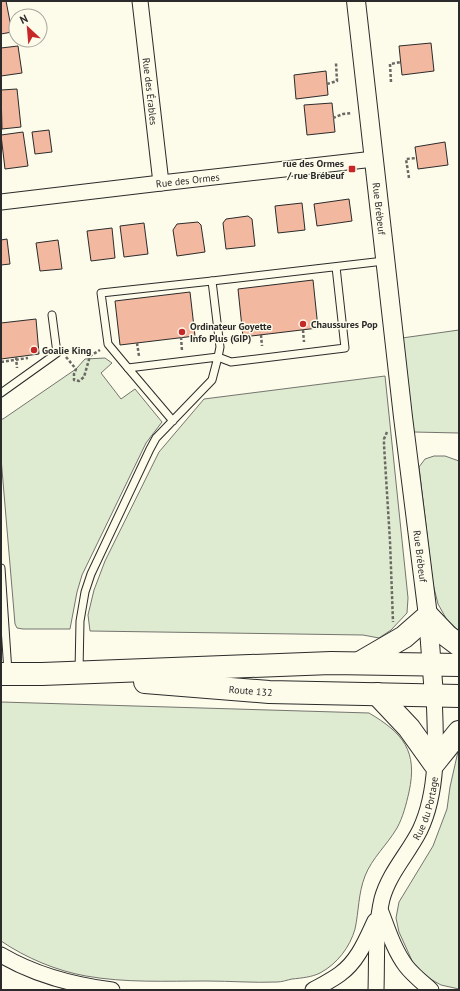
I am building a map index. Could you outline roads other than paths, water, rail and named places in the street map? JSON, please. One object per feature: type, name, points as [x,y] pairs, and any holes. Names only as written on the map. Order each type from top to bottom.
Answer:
[{"type":"highway","points":[[361,662],[404,637],[428,616],[447,636],[459,645]]},
{"type":"highway","name":"Route 132","points":[[78,675],[361,662],[459,665]]},
{"type":"highway","name":"Route 132","points":[[4,674],[78,675],[269,692],[459,696]]},
{"type":"highway","points":[[377,694],[409,728],[434,763],[459,732]]},
{"type":"street","name":"Rue des Érables","points":[[140,1],[161,182]]},
{"type":"street","name":"Rue Brébeuf","points":[[356,1],[403,417],[428,616],[434,696]]},
{"type":"street","name":"Rue des Ormes","points":[[1,202],[161,182],[374,159]]},
{"type":"street","name":"Rue du Portage","points":[[376,990],[378,927],[382,899],[390,880],[416,837],[423,822],[430,797],[434,763],[434,696]]},
{"type":"street","name":"Rue du Portage","points":[[313,990],[340,974],[351,963],[363,947],[380,911]]},
{"type":"street","points":[[380,911],[403,961],[415,976],[431,990]]},
{"type":"street","points":[[1,955],[26,968],[59,980],[79,985],[112,990]]},
{"type":"lane","points":[[173,421],[108,344],[101,293],[385,260]]},
{"type":"lane","points":[[128,368],[218,357],[231,362],[345,348],[336,266]]},
{"type":"lane","points":[[78,675],[80,621],[85,592],[91,574],[156,438],[212,380],[220,347],[212,281]]},
{"type":"lane","points":[[1,393],[57,353],[52,315]]},
{"type":"lane","points":[[1,568],[4,674]]},
{"type":"place","name":"rue des Ormes / rue Brébeuf","points":[[352,169]]},
{"type":"place","name":"Chaussures Pop","points":[[303,324]]},
{"type":"place","name":"Ordinateur Goyette Info Plus (GIP)","points":[[182,332]]},
{"type":"place","name":"Goalie King","points":[[34,350]]}]
